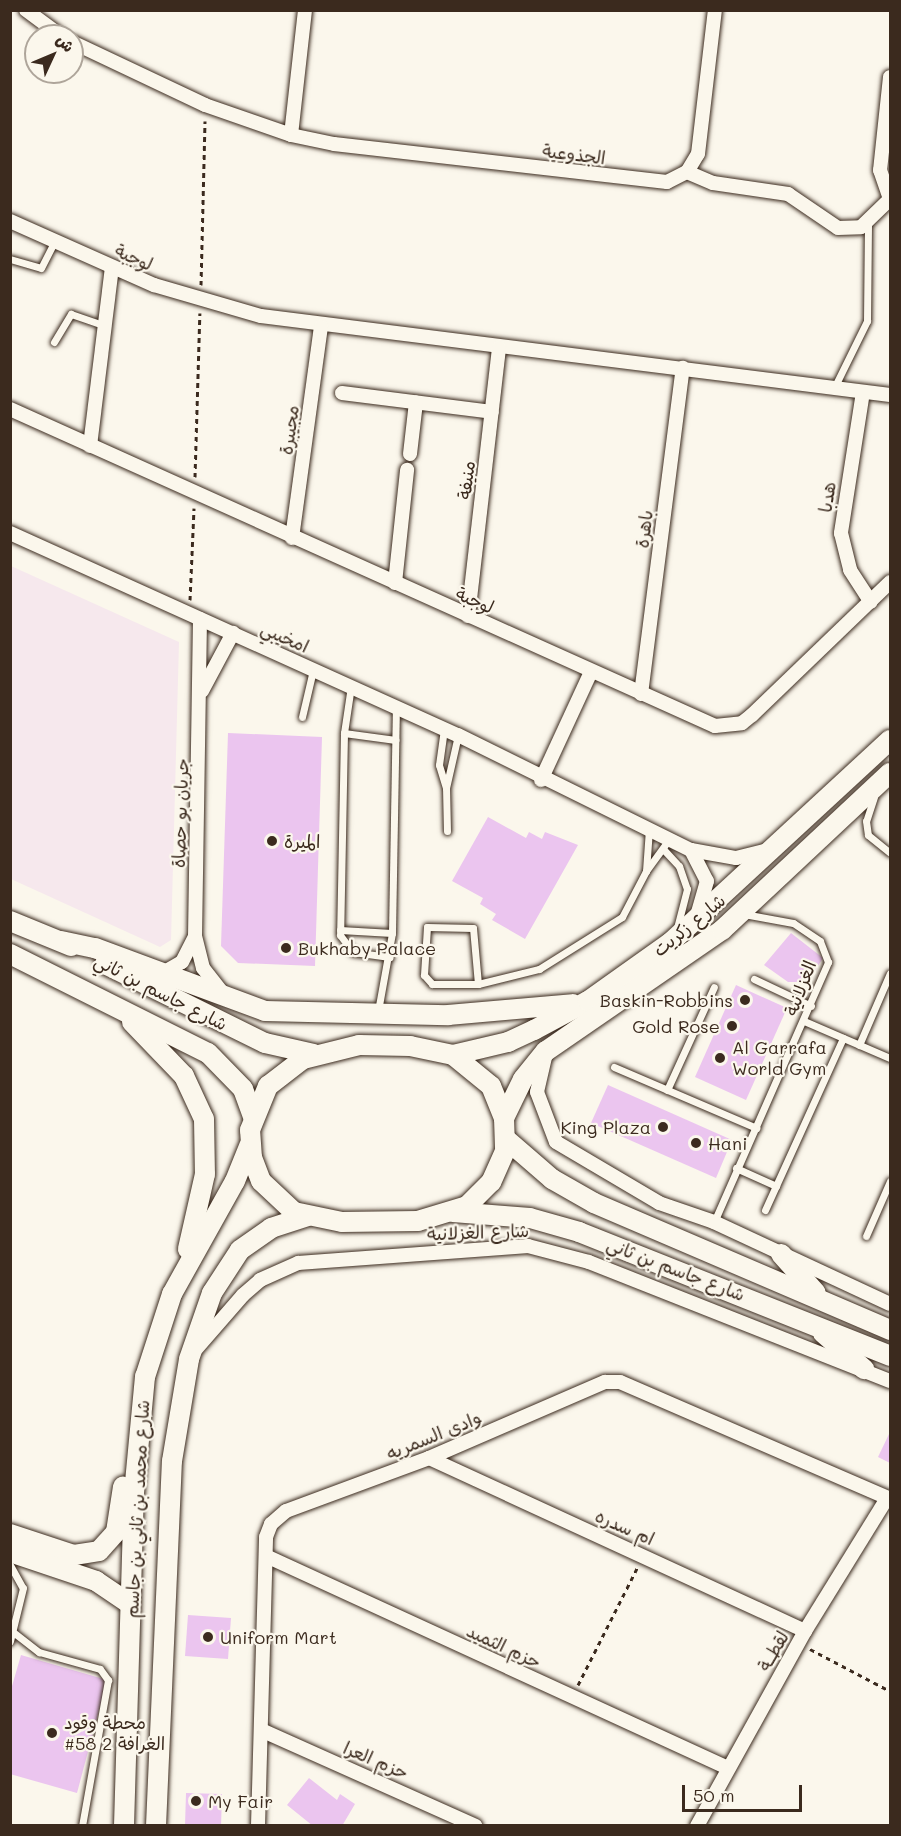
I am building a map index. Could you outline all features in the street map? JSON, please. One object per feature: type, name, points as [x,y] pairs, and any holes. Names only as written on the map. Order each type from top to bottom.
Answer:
[{"type":"main road","name":"شارع زكريت","points":[[453,1055],[508,1042],[588,1001],[671,942],[691,927],[784,842],[891,740]]},
{"type":"main road","name":"شارع زكريت","points":[[504,1118],[523,1079],[546,1051],[679,964],[742,914],[884,779]]},
{"type":"main road","name":"شارع جاسم بن ثاني","points":[[10,921],[61,941],[238,1031],[314,1054]]},
{"type":"main road","points":[[61,941],[95,948],[240,1005],[317,1015],[517,1012],[588,1001]]},
{"type":"main road","name":"شارع جاسم بن ثاني","points":[[10,954],[215,1058],[243,1089],[253,1116]]},
{"type":"main road","points":[[117,1008],[184,1076],[204,1119],[205,1174],[182,1272]]},
{"type":"main road","points":[[370,1044],[410,1046],[453,1055],[491,1086],[504,1118],[507,1140],[491,1182],[467,1206],[453,1212],[381,1223],[307,1216],[294,1212],[267,1188],[254,1166],[250,1144],[253,1116],[272,1081],[314,1054],[370,1044]]},
{"type":"main road","name":"شارع جاسم بن ثاني","points":[[507,1140],[552,1179],[594,1203],[891,1330]]},
{"type":"main road","name":"شارع محمد بن ثاني بن جاسم","points":[[124,1826],[136,1464],[145,1377],[182,1272],[235,1181],[250,1144]]},
{"type":"main road","name":"شارع جاسم بن ثاني","points":[[453,1212],[503,1214],[558,1225],[808,1320],[891,1356]]},
{"type":"main road","name":"شارع محمد بن ثاني بن جاسم","points":[[156,1826],[172,1461],[189,1359],[212,1293],[240,1250],[271,1228],[307,1216]]},
{"type":"main road","points":[[781,1254],[822,1299]]},
{"type":"main road","points":[[808,1320],[864,1369]]},
{"type":"main road","points":[[10,1534],[74,1555],[99,1551],[116,1532],[122,1488],[136,1464]]},
{"type":"main road","points":[[10,1552],[96,1581],[130,1604]]},
{"type":"street","points":[[26,10],[45,24]]},
{"type":"street","points":[[291,135],[305,10]]},
{"type":"street","points":[[715,10],[698,154],[687,172],[713,183],[788,194],[838,228],[868,222],[890,199],[881,180],[880,162],[891,77]]},
{"type":"street","name":"الجذوعية","points":[[84,48],[206,105],[291,135],[657,182],[677,179],[687,172]]},
{"type":"street","name":"لوجبة","points":[[10,221],[112,267],[201,302],[321,327],[683,368],[891,395]]},
{"type":"street","points":[[90,446],[112,267]]},
{"type":"street","name":"مجيبرة","points":[[292,538],[321,327]]},
{"type":"street","name":"منيفة","points":[[468,616],[499,348]]},
{"type":"street","name":"باهرة","points":[[641,694],[683,368]]},
{"type":"street","name":"هدبا","points":[[863,392],[841,533],[850,570],[871,602]]},
{"type":"street","points":[[342,393],[492,412]]},
{"type":"street","points":[[410,454],[416,402]]},
{"type":"street","name":"لوجبة","points":[[10,409],[194,491],[292,538],[715,726],[742,723],[891,582]]},
{"type":"street","points":[[394,583],[407,470]]},
{"type":"street","name":"امخيبي","points":[[10,533],[458,735],[541,780],[649,828],[667,844],[736,858],[784,842]]},
{"type":"street","name":"جريان بو حصاة","points":[[195,616],[202,690],[195,936],[208,978],[240,1005]]},
{"type":"street","name":"جريان بو حصاة","points":[[202,690],[234,633]]},
{"type":"street","points":[[541,780],[591,672]]},
{"type":"street","name":"امخيبي","points":[[691,850],[706,873],[707,889],[691,927]]},
{"type":"street","name":"جريان بو حصاة","points":[[161,974],[182,962],[195,936]]},
{"type":"street","points":[[546,1051],[537,1092],[556,1142],[659,1203],[714,1222],[891,1304]]},
{"type":"street","name":"شارع الغزلانية","points":[[189,1359],[243,1295],[289,1266],[350,1256],[516,1246],[589,1262],[891,1381]]},
{"type":"street","name":"وادى السمريه","points":[[258,1826],[268,1530],[286,1511],[429,1458],[605,1382],[621,1382],[889,1498]]},
{"type":"street","name":"ام سدره","points":[[429,1458],[643,1555],[802,1637]]},
{"type":"street","name":"لقطــة","points":[[697,1826],[802,1637],[889,1498]]},
{"type":"street","name":"حزم الثميد","points":[[266,1556],[728,1768]]},
{"type":"street","name":"حزم العرا","points":[[261,1730],[476,1826]]},
{"type":"lane","points":[[834,388],[867,321],[868,222]]},
{"type":"lane","points":[[10,259],[41,268],[55,241]]},
{"type":"lane","points":[[54,342],[71,314],[105,326]]},
{"type":"lane","points":[[302,717],[314,669]]},
{"type":"lane","points":[[351,686],[345,733],[339,930],[348,949],[390,957]]},
{"type":"lane","points":[[377,1015],[393,933],[396,706]]},
{"type":"lane","points":[[444,729],[439,765],[446,788]]},
{"type":"lane","points":[[345,733],[396,740]]},
{"type":"lane","points":[[447,831],[446,788],[458,735]]},
{"type":"lane","points":[[884,779],[866,828],[876,846],[891,853]]},
{"type":"lane","points":[[646,871],[649,828]]},
{"type":"lane","points":[[478,984],[473,928],[427,927],[423,968],[427,980],[438,985],[478,984],[538,969],[607,930],[628,909],[646,871],[667,844],[681,870],[687,894],[671,942]]},
{"type":"lane","name":"الغزلانية","points":[[714,1222],[736,1168],[811,1006],[828,962],[820,941],[779,918],[742,914]]},
{"type":"lane","points":[[339,930],[393,933]]},
{"type":"lane","points":[[859,1045],[891,973]]},
{"type":"lane","points":[[754,979],[811,1006]]},
{"type":"lane","points":[[667,1090],[714,987]]},
{"type":"lane","points":[[804,1021],[891,1058]]},
{"type":"lane","points":[[765,1210],[843,1038]]},
{"type":"lane","points":[[614,1067],[756,1128]]},
{"type":"lane","points":[[736,1168],[776,1186]]},
{"type":"lane","points":[[866,1236],[891,1181]]},
{"type":"lane","points":[[10,1565],[23,1588],[10,1641]]},
{"type":"lane","points":[[13,1632],[39,1652],[100,1669],[108,1680],[82,1826]]},
{"type":"path","points":[[195,616],[194,491],[206,105]]},
{"type":"path","points":[[572,1697],[643,1555]]},
{"type":"path","points":[[802,1637],[891,1690]]},
{"type":"shaded area","points":[[11,566],[179,642],[171,940],[160,947],[11,879]]},
{"type":"building","name":"الميرة","points":[[228,733],[322,737],[315,966],[238,963],[221,946]]},
{"type":"building","points":[[488,817],[526,838],[529,832],[542,839],[545,832],[578,845],[525,939],[492,920],[496,914],[480,904],[483,898],[452,881]]},
{"type":"building","points":[[791,933],[823,958],[808,982],[788,982],[764,965]]},
{"type":"building","points":[[736,985],[787,1008],[746,1100],[695,1077]]},
{"type":"building","points":[[608,1085],[732,1140],[716,1178],[591,1123]]},
{"type":"building","points":[[890,1432],[890,1463],[878,1457]]},
{"type":"building","name":"Uniform Mart","points":[[188,1615],[231,1618],[228,1659],[185,1656]]},
{"type":"building","name":"محطة وقود #58 الغرافة 2","points":[[21,1655],[107,1680],[77,1793],[10,1774],[10,1693]]},
{"type":"building","points":[[309,1778],[337,1800],[340,1794],[355,1804],[342,1826],[313,1826],[287,1805]]},
{"type":"building","points":[[186,1793],[222,1794],[221,1826],[185,1826]]},
{"type":"place","name":"الميرة","points":[[272,841]]},
{"type":"place","name":"Bukhaby Palace","points":[[286,948]]},
{"type":"place","name":"Baskin-Robbins","points":[[745,1000]]},
{"type":"place","name":"Gold Rose","points":[[732,1026]]},
{"type":"place","name":"Al Garrafa World Gym","points":[[720,1058]]},
{"type":"place","name":"King Plaza","points":[[663,1127]]},
{"type":"place","name":"Hani","points":[[696,1143]]},
{"type":"place","name":"Uniform Mart","points":[[208,1637]]},
{"type":"place","name":"محطة وقود #58 الغرافة 2","points":[[52,1733]]},
{"type":"place","name":"My Fair","points":[[196,1801]]}]
